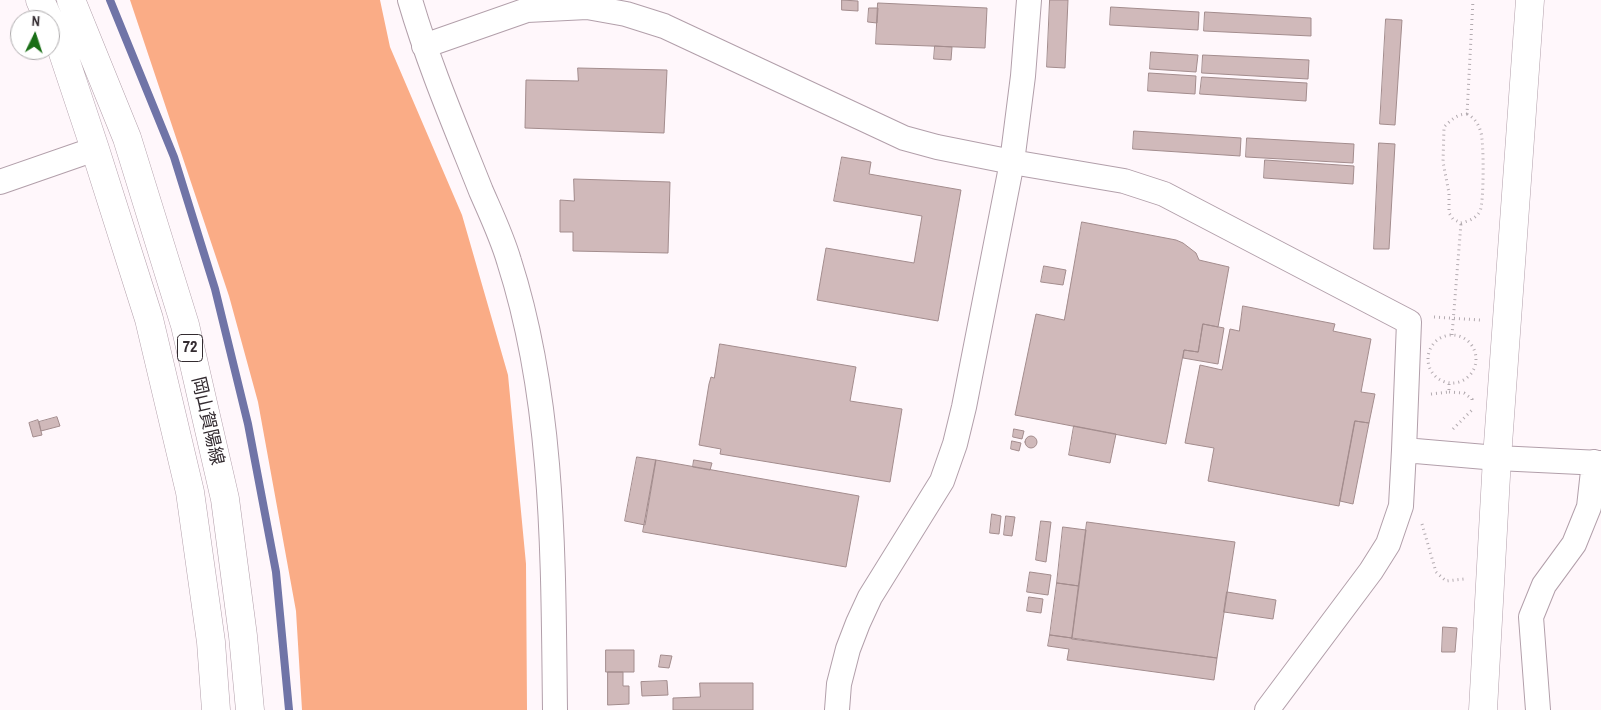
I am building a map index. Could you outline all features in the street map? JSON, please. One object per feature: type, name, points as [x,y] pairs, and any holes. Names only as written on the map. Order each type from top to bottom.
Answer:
[{"type":"main road","name":"岡山賀陽線","points":[[71,0],[127,138],[185,325],[225,499],[243,636],[250,710]]},
{"type":"main road","points":[[1483,710],[1497,458],[1530,0]]},
{"type":"main road","name":"岡山賀陽線","points":[[60,44],[149,319],[190,492],[211,642],[216,710]]},
{"type":"street","points":[[410,0],[424,46],[509,260],[531,346],[544,440],[552,557],[555,710]]},
{"type":"street","points":[[837,710],[841,675],[858,623],[870,597],[942,480],[955,444],[1012,162],[1023,76],[1029,0]]},
{"type":"street","points":[[424,46],[527,10],[587,7],[626,14],[664,26],[904,138],[937,147],[1012,162],[1124,181],[1164,194],[1409,322],[1400,506],[1388,544],[1371,571],[1267,710]]},
{"type":"street","points":[[0,182],[95,149]]},
{"type":"street","points":[[1404,450],[1497,458],[1598,462],[1589,507],[1574,544],[1544,585],[1531,617],[1538,710]]},
{"type":"path","points":[[1467,114],[1473,0]]},
{"type":"path","points":[[1462,114],[1467,114],[1476,122],[1481,130],[1483,140],[1483,196],[1481,210],[1476,216],[1469,221],[1460,223],[1453,219],[1449,213],[1449,193],[1443,162],[1444,127],[1451,120],[1462,114]]},
{"type":"path","points":[[1452,335],[1460,223]]},
{"type":"path","points":[[1409,322],[1432,317],[1484,320]]},
{"type":"path","points":[[1452,335],[1460,336],[1472,346],[1476,361],[1474,369],[1464,380],[1457,383],[1449,383],[1434,376],[1428,361],[1428,353],[1437,340],[1444,336],[1452,335]]},
{"type":"path","points":[[1449,383],[1449,392]]},
{"type":"path","points":[[1426,394],[1464,393],[1472,399],[1472,410],[1452,431]]},
{"type":"path","points":[[1400,506],[1419,514],[1436,572],[1446,581],[1472,579]]},
{"type":"shaded area","points":[[130,0],[380,0],[390,47],[462,215],[508,375],[526,564],[527,710],[302,710],[296,611],[258,402],[229,296]]},
{"type":"building","points":[[842,0],[858,1],[858,11],[842,10]]},
{"type":"building","points":[[1050,0],[1068,0],[1065,68],[1047,67]]},
{"type":"building","points":[[878,3],[987,8],[985,48],[876,44]]},
{"type":"building","points":[[1111,7],[1199,12],[1198,30],[1110,25]]},
{"type":"building","points":[[869,8],[878,8],[877,23],[868,22]]},
{"type":"building","points":[[1205,12],[1311,18],[1311,36],[1204,31]]},
{"type":"building","points":[[1386,19],[1402,20],[1395,125],[1380,124]]},
{"type":"building","points":[[935,46],[952,47],[951,60],[934,59]]},
{"type":"building","points":[[1151,52],[1198,55],[1196,72],[1150,69]]},
{"type":"building","points":[[1203,55],[1309,60],[1308,79],[1202,73]]},
{"type":"building","points":[[578,68],[667,70],[664,133],[525,128],[526,80],[578,81]]},
{"type":"building","points":[[1149,73],[1196,76],[1195,94],[1148,91]]},
{"type":"building","points":[[1202,77],[1307,83],[1306,101],[1200,94]]},
{"type":"building","points":[[1134,131],[1241,138],[1240,156],[1133,149]]},
{"type":"building","points":[[1247,138],[1354,144],[1353,163],[1246,157]]},
{"type":"building","points":[[1379,143],[1395,144],[1389,249],[1374,249]]},
{"type":"building","points":[[842,157],[871,162],[869,174],[961,190],[938,321],[817,300],[826,248],[914,263],[922,216],[834,201]]},
{"type":"building","points":[[1265,160],[1354,166],[1353,184],[1264,178]]},
{"type":"building","points":[[574,179],[670,182],[668,253],[573,251],[573,232],[560,232],[560,200],[574,201]]},
{"type":"building","points":[[1082,222],[1176,240],[1196,253],[1199,260],[1229,267],[1218,327],[1203,324],[1198,352],[1184,350],[1166,444],[1015,415],[1036,314],[1064,320]]},
{"type":"building","points":[[1044,266],[1066,270],[1063,285],[1041,282]]},
{"type":"building","points":[[1243,306],[1335,324],[1333,331],[1371,339],[1361,392],[1375,394],[1369,423],[1355,421],[1339,506],[1208,481],[1214,448],[1185,443],[1200,365],[1222,370],[1230,329],[1239,331]]},
{"type":"building","points":[[1203,324],[1224,328],[1218,364],[1183,358],[1184,350],[1198,352]]},
{"type":"building","points":[[720,344],[856,367],[850,401],[902,409],[890,482],[720,454],[721,449],[699,445],[709,384],[711,377],[714,378]]},
{"type":"building","points":[[57,417],[60,426],[41,431],[39,422]]},
{"type":"building","points":[[38,420],[42,435],[33,437],[29,423]]},
{"type":"building","points":[[1355,421],[1369,423],[1353,504],[1340,501]]},
{"type":"building","points":[[1074,426],[1116,434],[1110,463],[1069,455]]},
{"type":"building","points":[[1014,429],[1024,431],[1022,439],[1013,437]]},
{"type":"building","points":[[1033,436],[1036,437],[1036,447],[1029,448],[1026,447],[1025,440],[1026,437]]},
{"type":"building","points":[[1012,441],[1021,443],[1019,451],[1011,449]]},
{"type":"building","points":[[637,457],[656,460],[645,525],[625,521]]},
{"type":"building","points":[[656,460],[859,496],[846,567],[643,532]]},
{"type":"building","points":[[694,460],[712,463],[710,470],[693,467]]},
{"type":"building","points":[[992,514],[1001,516],[999,534],[990,533]]},
{"type":"building","points":[[1006,516],[1015,517],[1012,536],[1004,535]]},
{"type":"building","points":[[1041,521],[1051,522],[1046,562],[1036,560]]},
{"type":"building","points":[[1087,522],[1235,542],[1217,658],[1072,639]]},
{"type":"building","points":[[1063,527],[1086,530],[1079,586],[1057,583]]},
{"type":"building","points":[[1030,572],[1051,575],[1048,595],[1027,592]]},
{"type":"building","points":[[1057,583],[1079,586],[1072,638],[1050,635]]},
{"type":"building","points":[[1227,592],[1276,600],[1273,619],[1224,612]]},
{"type":"building","points":[[1029,597],[1043,599],[1041,613],[1027,611]]},
{"type":"building","points":[[1443,627],[1457,628],[1455,652],[1442,652]]},
{"type":"building","points":[[1050,635],[1217,658],[1214,680],[1067,660],[1069,649],[1048,646]]},
{"type":"building","points":[[606,650],[634,650],[634,672],[606,672]]},
{"type":"building","points":[[661,655],[672,656],[669,668],[659,667]]},
{"type":"building","points":[[608,672],[623,672],[623,686],[629,686],[629,704],[608,705]]},
{"type":"building","points":[[667,681],[668,695],[642,696],[641,682]]},
{"type":"building","points":[[700,683],[753,683],[753,710],[673,710],[673,698],[700,697]]},
{"type":"waterway","points":[[110,0],[174,157],[215,289],[248,424],[276,572],[289,710]]}]
